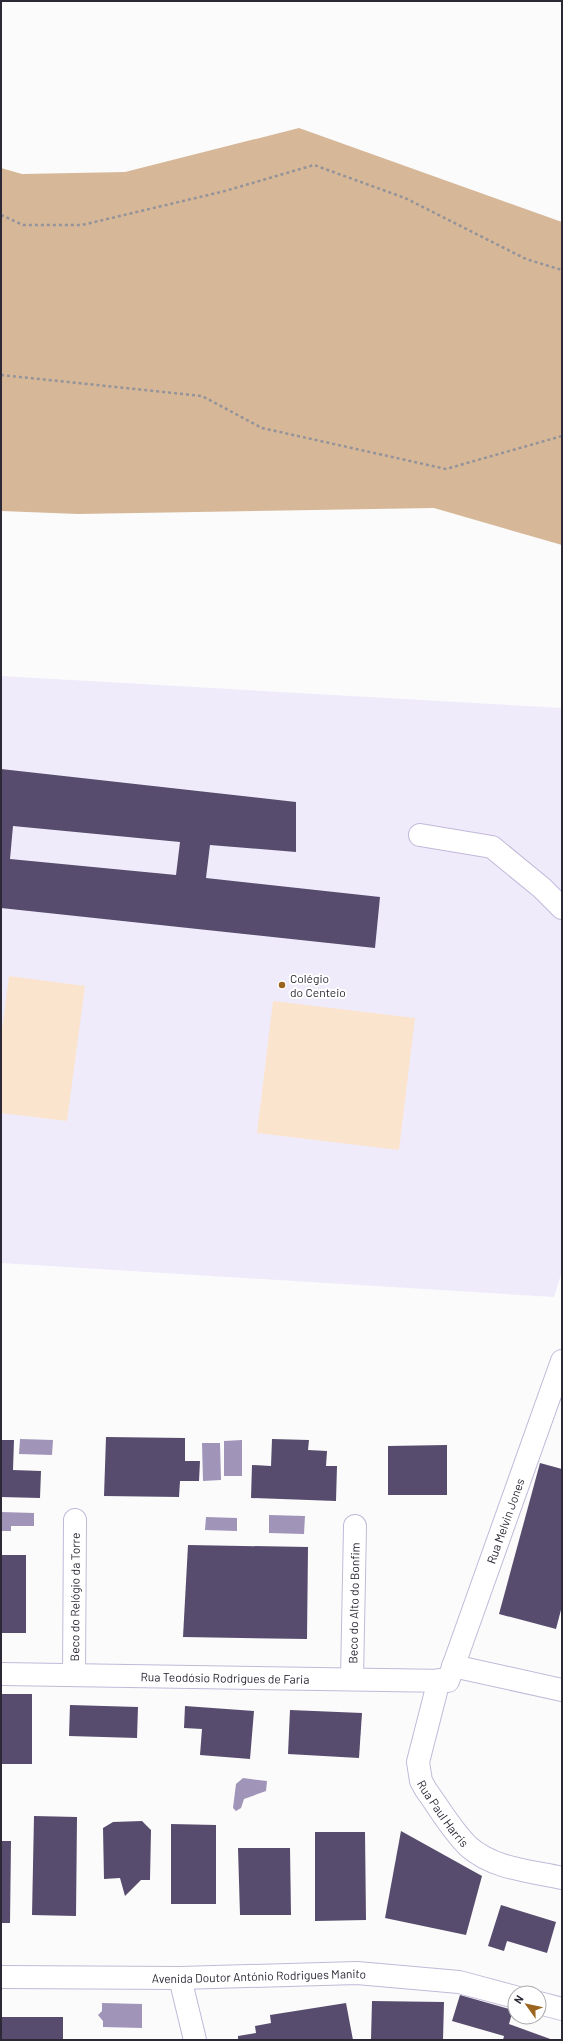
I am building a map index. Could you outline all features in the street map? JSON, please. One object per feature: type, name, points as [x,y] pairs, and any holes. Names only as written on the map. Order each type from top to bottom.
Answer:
[{"type":"street","points":[[420,835],[492,847],[562,908]]},
{"type":"street","name":"Rua Melvin Jones","points":[[447,1676],[562,1362]]},
{"type":"street","name":"Beco do Relógio da Torre","points":[[74,1675],[75,1520]]},
{"type":"street","name":"Beco do Alto do Bonfim","points":[[352,1679],[355,1526]]},
{"type":"street","name":"Rua Teodósio Rodrigues de Faria","points":[[1,1674],[352,1679],[447,1676],[562,1690]]},
{"type":"street","name":"Rua Paul Harris","points":[[447,1676],[418,1762],[421,1781],[426,1790],[463,1841],[480,1855],[499,1864],[562,1878]]},
{"type":"street","name":"Avenida Doutor António Rodrigues Manito","points":[[1,1977],[180,1978],[357,1973],[459,1982],[507,1995]]},
{"type":"street","points":[[180,1978],[195,2040]]},
{"type":"street","points":[[547,2005],[562,2009]]},
{"type":"path","points":[[1,215],[23,225],[82,225],[225,191],[314,165],[405,198],[526,260],[562,270]]},
{"type":"path","points":[[1,375],[202,396],[262,428],[446,469],[562,436]]},
{"type":"shaded area","points":[[299,128],[562,222],[562,545],[434,508],[78,514],[1,511],[1,168],[22,174],[125,172]]},
{"type":"shaded area","name":"Colégio do Centeio","points":[[1,676],[562,708],[562,1271],[554,1297],[1,1263]]},
{"type":"shaded area","points":[[9,976],[85,986],[67,1121],[1,1113],[1,1038]]},
{"type":"shaded area","points":[[273,1001],[415,1018],[399,1150],[257,1133]]},
{"type":"shaded area","points":[[20,1439],[53,1440],[52,1455],[19,1454]]},
{"type":"shaded area","points":[[242,1440],[242,1476],[224,1476],[224,1441]]},
{"type":"shaded area","points":[[202,1443],[220,1443],[221,1480],[203,1481]]},
{"type":"shaded area","points":[[1,1512],[34,1513],[34,1526],[11,1526],[11,1531],[1,1531]]},
{"type":"shaded area","points":[[269,1515],[305,1516],[304,1534],[269,1533]]},
{"type":"shaded area","points":[[206,1517],[237,1518],[237,1531],[205,1530]]},
{"type":"shaded area","points":[[243,1778],[267,1781],[266,1791],[244,1799],[241,1808],[236,1811],[233,1808],[236,1784]]},
{"type":"shaded area","points":[[102,2003],[142,2004],[142,2028],[103,2027],[103,2021],[98,2015],[102,2011]]},
{"type":"building","points":[[1,769],[296,802],[296,852],[210,845],[206,878],[380,897],[375,948],[1,908]],"holes":[[[13,826],[180,842],[176,875],[10,859]]]},
{"type":"building","points":[[106,1437],[185,1438],[185,1461],[200,1461],[199,1481],[180,1481],[179,1497],[104,1496]]},
{"type":"building","points":[[272,1439],[309,1440],[308,1450],[327,1451],[326,1466],[337,1466],[336,1501],[251,1498],[252,1465],[271,1466]]},
{"type":"building","points":[[1,1440],[14,1440],[13,1470],[41,1471],[40,1498],[1,1497]]},
{"type":"building","points":[[447,1445],[447,1495],[388,1495],[388,1446]]},
{"type":"building","points":[[540,1463],[562,1469],[562,1606],[556,1629],[499,1614]]},
{"type":"building","points":[[188,1545],[308,1547],[307,1639],[183,1637]]},
{"type":"building","points":[[1,1555],[26,1555],[26,1633],[1,1633]]},
{"type":"building","points":[[1,1694],[32,1694],[32,1764],[1,1764]]},
{"type":"building","points":[[70,1705],[138,1707],[137,1738],[69,1736]]},
{"type":"building","points":[[185,1706],[254,1711],[250,1759],[200,1755],[202,1729],[184,1728]]},
{"type":"building","points":[[290,1710],[362,1713],[359,1758],[288,1754]]},
{"type":"building","points":[[34,1816],[77,1817],[76,1916],[32,1915]]},
{"type":"building","points":[[142,1821],[151,1830],[150,1880],[141,1880],[125,1896],[120,1878],[104,1879],[103,1828],[113,1822]]},
{"type":"building","points":[[171,1824],[216,1825],[216,1904],[171,1904]]},
{"type":"building","points":[[401,1831],[482,1876],[466,1935],[385,1918]]},
{"type":"building","points":[[315,1832],[365,1832],[366,1920],[315,1921]]},
{"type":"building","points":[[1,1841],[11,1841],[10,1923],[1,1923]]},
{"type":"building","points":[[238,1848],[290,1848],[291,1915],[240,1915]]},
{"type":"building","points":[[501,1905],[556,1922],[547,1953],[507,1941],[504,1951],[488,1946]]},
{"type":"building","points":[[460,1995],[507,2008],[507,2025],[512,2025],[553,2040],[503,2040],[504,2036],[452,2021]]},
{"type":"building","points":[[372,2001],[444,2002],[443,2040],[371,2040]]},
{"type":"building","points":[[346,2003],[353,2040],[238,2040],[238,2036],[256,2033],[255,2026],[271,2023],[270,2015]]},
{"type":"building","points":[[2,2017],[63,2017],[63,2040],[2,2040]]},
{"type":"place","name":"Colégio do Centeio","points":[[282,985]]}]
